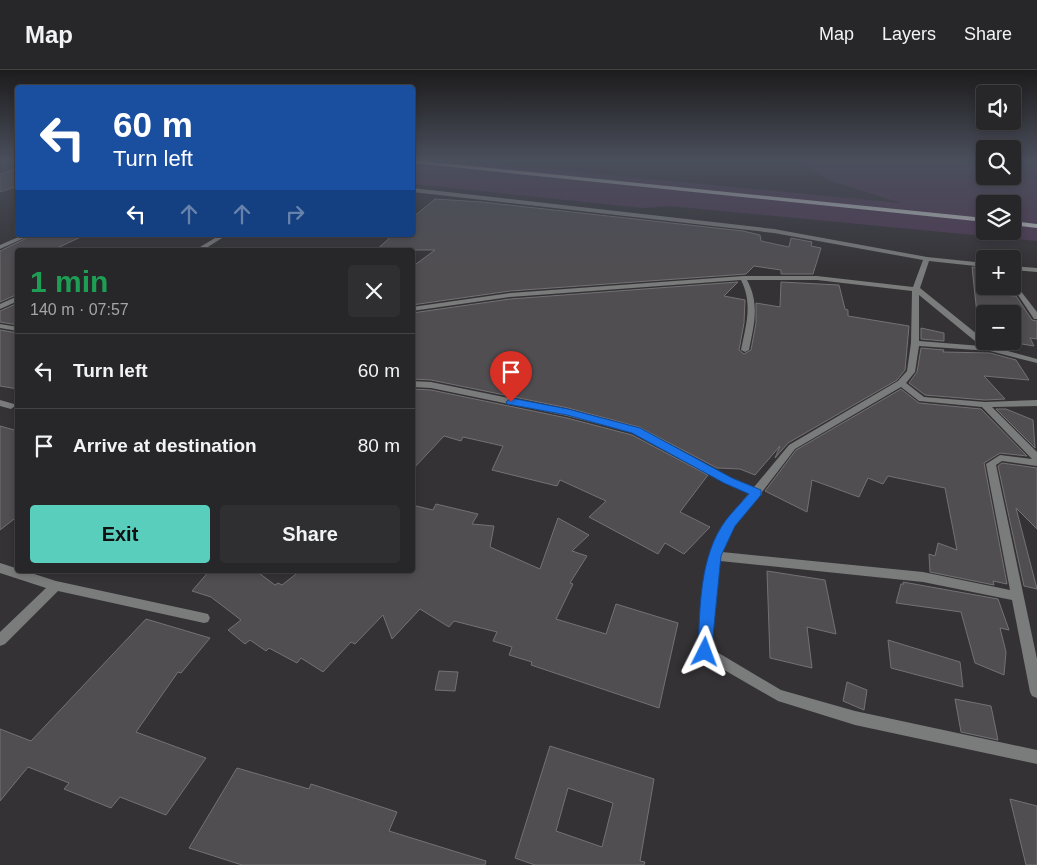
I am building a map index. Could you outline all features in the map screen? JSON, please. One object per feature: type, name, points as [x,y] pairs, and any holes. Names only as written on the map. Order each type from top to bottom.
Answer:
[{"type":"main road","points":[[763,197],[976,219]]},
{"type":"main road","points":[[1021,224],[1037,226]]},
{"type":"street","points":[[475,197],[774,231],[927,259],[976,264]]},
{"type":"street","points":[[0,247],[23,237]]},
{"type":"street","points":[[201,248],[221,237]]},
{"type":"street","points":[[927,259],[916,289],[915,343],[911,372],[901,383],[792,447],[730,524],[715,556],[708,604],[705,652],[778,695],[855,718],[1037,757]]},
{"type":"street","points":[[1021,269],[1037,270]]},
{"type":"street","points":[[743,278],[750,290],[754,306],[745,350]]},
{"type":"street","points":[[415,309],[510,295],[743,278],[817,278],[916,289],[976,338]]},
{"type":"street","points":[[1021,295],[1037,317]]},
{"type":"street","points":[[0,307],[15,300]]},
{"type":"street","points":[[0,326],[15,328]]},
{"type":"street","points":[[915,343],[976,348]]},
{"type":"street","points":[[994,350],[1037,361]]},
{"type":"street","points":[[901,383],[922,399],[985,406],[1037,403]]},
{"type":"street","points":[[415,384],[430,385],[568,412],[636,431],[728,480],[757,492]]},
{"type":"street","points":[[0,404],[11,406]]},
{"type":"street","points":[[985,406],[1037,458]]},
{"type":"street","points":[[1037,463],[1000,458],[991,464],[1037,692]]},
{"type":"street","points":[[715,556],[922,577],[1017,596]]},
{"type":"street","points":[[0,568],[15,573]]},
{"type":"street","points":[[16,573],[56,586],[204,618]]},
{"type":"street","points":[[0,640],[56,586]]},
{"type":"shaded area","points":[[539,197],[839,197],[901,203],[882,197],[976,197],[976,235],[669,206],[643,208]]},
{"type":"shaded area","points":[[1021,197],[1037,197],[1037,241],[1021,239]]},
{"type":"building","points":[[435,199],[482,202],[743,231],[760,235],[761,241],[789,247],[791,238],[812,242],[811,246],[821,248],[813,274],[781,274],[781,270],[754,266],[746,274],[510,291],[415,305],[415,265],[435,250],[378,248],[391,237],[415,237],[415,216]]},
{"type":"building","points":[[29,237],[81,237],[57,248],[15,248],[15,295],[0,302],[0,251]]},
{"type":"building","points":[[972,267],[976,267],[976,295],[1016,296],[1032,320],[1037,321],[1037,339],[1030,338],[1034,346],[1021,344],[1021,305],[976,305]]},
{"type":"building","points":[[738,282],[724,296],[745,300],[744,323],[739,350],[744,354],[751,350],[756,323],[756,303],[780,307],[781,282],[839,285],[845,309],[848,310],[848,316],[909,326],[905,370],[897,380],[788,443],[775,458],[780,446],[755,475],[740,469],[717,468],[639,427],[568,408],[431,380],[415,379],[415,313],[510,299]]},
{"type":"building","points":[[15,304],[15,324],[0,322],[0,311]]},
{"type":"building","points":[[921,328],[944,333],[944,341],[921,339]]},
{"type":"building","points":[[0,330],[15,332],[15,388],[0,386]]},
{"type":"building","points":[[921,348],[944,350],[943,352],[990,353],[1016,360],[1029,380],[984,376],[1005,399],[985,400],[925,395],[909,383],[917,372]]},
{"type":"building","points":[[415,389],[431,390],[567,418],[632,435],[708,475],[680,512],[710,527],[684,554],[665,543],[658,554],[589,517],[606,501],[560,480],[557,486],[492,470],[503,446],[463,437],[461,441],[444,436],[415,467]]},
{"type":"building","points":[[901,389],[919,403],[981,409],[1027,456],[1000,453],[984,463],[1007,584],[993,581],[994,585],[930,572],[929,554],[935,556],[938,543],[957,550],[945,488],[888,476],[883,484],[868,478],[859,497],[812,480],[807,512],[765,491],[796,450]]},
{"type":"building","points":[[996,409],[1006,409],[1033,420],[1035,448]]},
{"type":"building","points":[[0,426],[15,430],[15,518],[0,530]]},
{"type":"building","points":[[1002,463],[1037,468],[1037,529],[1016,508],[1037,589],[1024,586],[998,466]]},
{"type":"building","points":[[436,504],[478,514],[472,524],[494,526],[490,547],[540,569],[558,518],[589,535],[572,551],[587,556],[570,583],[573,584],[556,619],[606,634],[616,604],[678,623],[659,708],[531,665],[532,662],[509,655],[512,647],[493,641],[497,632],[454,621],[449,627],[420,609],[392,639],[383,615],[355,644],[351,642],[323,672],[301,658],[297,663],[269,648],[266,651],[250,640],[245,644],[228,630],[241,620],[211,597],[192,591],[207,573],[259,573],[275,585],[278,583],[282,585],[297,573],[415,573],[415,506],[433,510]]},
{"type":"building","points":[[767,571],[825,580],[836,634],[807,627],[812,668],[770,658]]},
{"type":"building","points":[[903,582],[998,599],[1009,630],[1000,628],[1006,652],[1004,675],[975,663],[961,612],[896,603],[901,584],[904,584]]},
{"type":"building","points":[[146,619],[210,638],[181,673],[178,672],[136,732],[206,758],[166,815],[120,797],[111,808],[64,789],[69,783],[28,767],[0,801],[0,729],[31,741]]},
{"type":"building","points":[[888,640],[960,662],[963,687],[891,668]]},
{"type":"building","points":[[439,671],[458,672],[455,691],[435,690]]},
{"type":"building","points":[[847,682],[867,690],[864,710],[843,701]]},
{"type":"building","points":[[955,699],[991,706],[998,740],[961,732]]},
{"type":"building","points":[[550,746],[654,779],[640,861],[645,862],[644,865],[535,865],[515,858]],"holes":[[[568,788],[613,803],[602,847],[556,831]]]},
{"type":"building","points":[[237,768],[309,789],[311,784],[397,812],[389,831],[486,861],[485,865],[242,865],[189,848]]},
{"type":"building","points":[[1010,799],[1037,806],[1037,865],[1026,865]]},
{"type":"route","points":[[511,402],[568,412],[636,431],[728,480],[757,492],[730,524],[715,556],[708,604],[705,652]]}]
